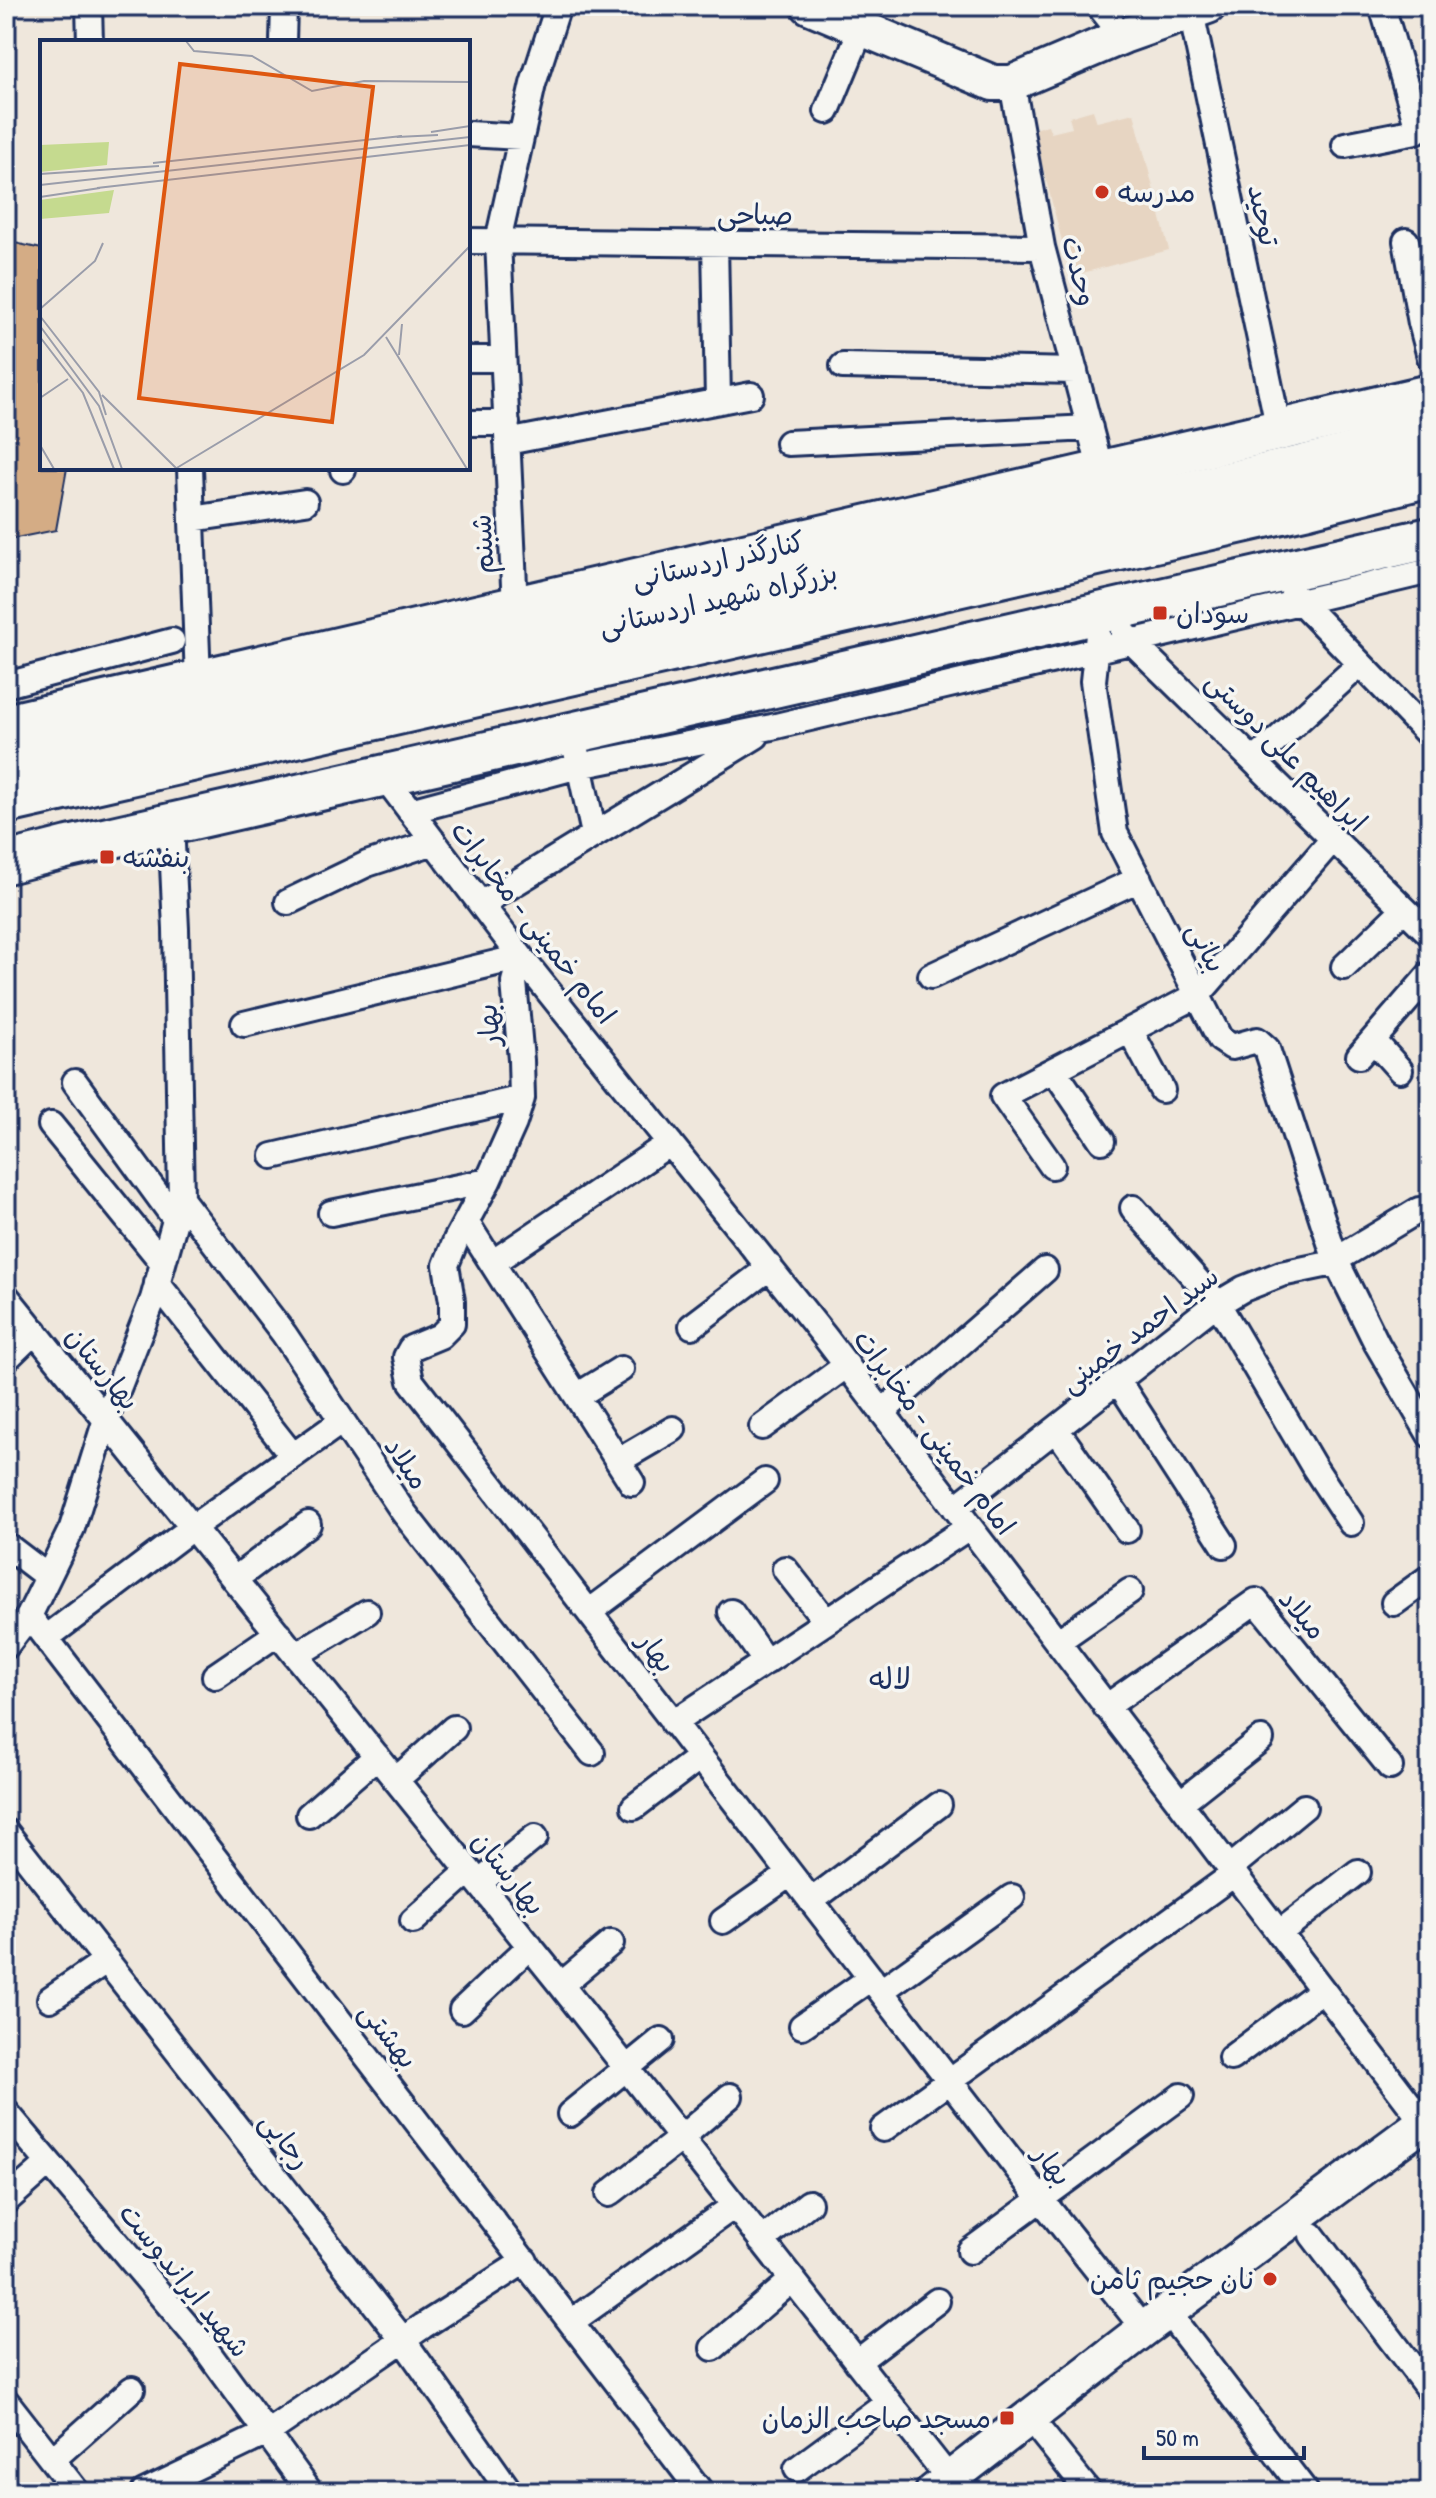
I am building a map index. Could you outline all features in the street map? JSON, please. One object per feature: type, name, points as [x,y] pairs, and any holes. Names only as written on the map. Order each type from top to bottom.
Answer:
[{"type":"highway","name":"بزرگراه شهید اردستانی","points":[[6,765],[1430,436]]},
{"type":"highway","name":"بزرگراه شهید اردستانی","points":[[6,801],[1308,505],[1430,474]]},
{"type":"highway","points":[[6,756],[183,724]]},
{"type":"main road","points":[[817,7],[861,29],[993,83],[1012,83],[1123,36],[1200,9]]},
{"type":"main road","points":[[1134,506],[1408,417],[1430,398]]},
{"type":"main road","name":"کنارگذر اردستانی","points":[[6,725],[1279,430],[1430,398]]},
{"type":"main road","points":[[6,863],[383,775],[576,749],[1098,632],[1272,574],[1423,561]]},
{"type":"main road","points":[[951,2489],[1041,2432],[1179,2327],[1312,2235],[1428,2129]]},
{"type":"main road","points":[[951,2489],[1144,2329],[1428,2129]]},
{"type":"street","points":[[89,6],[90,40]]},
{"type":"street","points":[[283,40],[284,6]]},
{"type":"street","name":"شبنم","points":[[515,607],[498,241],[533,84],[558,6]]},
{"type":"street","points":[[1099,6],[1123,36]]},
{"type":"street","points":[[1345,145],[1416,131],[1418,128],[1382,6]]},
{"type":"street","name":"توحید","points":[[1200,9],[1279,430]]},
{"type":"street","points":[[827,111],[861,29]]},
{"type":"street","name":"وحدت","points":[[1012,83],[1042,247],[1101,471]]},
{"type":"street","points":[[470,134],[521,137]]},
{"type":"street","name":"صباحی","points":[[470,241],[1042,247]]},
{"type":"street","points":[[1406,241],[1430,357]]},
{"type":"street","points":[[715,243],[718,401]]},
{"type":"street","points":[[470,359],[503,359]]},
{"type":"street","points":[[843,366],[1075,371]]},
{"type":"street","points":[[470,424],[507,433],[751,395]]},
{"type":"street","points":[[788,443],[1090,428]]},
{"type":"street","points":[[190,470],[198,680]]},
{"type":"street","points":[[192,519],[305,502]]},
{"type":"street","points":[[1098,632],[1132,642],[1301,602],[1423,561]]},
{"type":"street","points":[[1272,574],[1430,736]]},
{"type":"street","name":"ابراهیم علی دوستی","points":[[1098,632],[1132,642],[1430,934]]},
{"type":"street","name":"بیانی","points":[[1098,632],[1093,681],[1115,833],[1220,1039],[1232,1047],[1257,1040],[1267,1049],[1336,1261]]},
{"type":"street","points":[[6,685],[172,641]]},
{"type":"street","points":[[1254,761],[1359,665]]},
{"type":"street","points":[[481,904],[772,727],[900,677]]},
{"type":"street","points":[[410,811],[576,749],[772,727]]},
{"type":"street","points":[[576,749],[594,834]]},
{"type":"street","name":"امام خمینی - مخابرات","points":[[383,775],[521,957],[847,1365],[1428,2129]]},
{"type":"street","points":[[6,1646],[29,1616],[72,1528],[106,1419],[160,1273],[178,1209],[176,929],[171,823]]},
{"type":"street","points":[[1052,1166],[1003,1096],[1198,995],[1333,839]]},
{"type":"street","points":[[288,902],[367,864],[434,842]]},
{"type":"street","points":[[931,976],[1139,879]]},
{"type":"street","points":[[1344,967],[1404,909]]},
{"type":"street","points":[[244,1024],[521,957]]},
{"type":"street","name":"بهار","points":[[521,957],[514,982],[522,1098],[488,1181],[446,1265],[452,1324],[440,1336],[411,1348],[406,1357],[411,1381],[1144,2329]]},
{"type":"street","points":[[1400,1070],[1366,1048],[1430,974]]},
{"type":"street","points":[[1130,1030],[1162,1090]]},
{"type":"street","points":[[1054,1070],[1102,1141]]},
{"type":"street","name":"میلاد","points":[[75,1082],[284,1334],[404,1513],[592,1753]]},
{"type":"street","points":[[273,1156],[522,1098]]},
{"type":"street","points":[[51,1125],[293,1456]]},
{"type":"street","points":[[492,1263],[670,1143]]},
{"type":"street","points":[[331,1213],[488,1181]]},
{"type":"street","points":[[1133,1208],[1218,1304],[1314,1467],[1351,1523]]},
{"type":"street","name":"سید احمد خمینی","points":[[673,1723],[826,1621],[962,1517],[1056,1429],[1218,1304],[1243,1289],[1281,1274],[1336,1261],[1419,1210]]},
{"type":"street","points":[[466,1222],[632,1483]]},
{"type":"street","points":[[1336,1261],[1377,1344],[1423,1407],[1430,1435]]},
{"type":"street","points":[[692,1326],[770,1267]]},
{"type":"street","points":[[882,1412],[1045,1270]]},
{"type":"street","name":"بهارستان","points":[[6,1296],[561,1985],[888,2402],[951,2489]]},
{"type":"street","points":[[6,1359],[35,1331]]},
{"type":"street","points":[[762,1427],[847,1365]]},
{"type":"street","points":[[577,1396],[621,1369]]},
{"type":"street","points":[[1118,1381],[1224,1545]]},
{"type":"street","points":[[46,1638],[193,1527],[342,1421]]},
{"type":"street","points":[[618,1461],[673,1429]]},
{"type":"street","points":[[1056,1429],[1127,1530]]},
{"type":"street","points":[[589,1612],[765,1481]]},
{"type":"street","points":[[235,1579],[308,1524]]},
{"type":"street","points":[[6,1545],[48,1577]]},
{"type":"street","points":[[785,1569],[826,1621]]},
{"type":"street","points":[[1394,1603],[1430,1577]]},
{"type":"street","points":[[1057,1642],[1130,1591]]},
{"type":"street","name":"میلاد","points":[[1106,1707],[1256,1601],[1390,1767]]},
{"type":"street","points":[[296,1655],[367,1612]]},
{"type":"street","points":[[731,1612],[766,1662]]},
{"type":"street","name":"بهشتی","points":[[29,1616],[701,2492]]},
{"type":"street","points":[[215,1676],[278,1633]]},
{"type":"street","points":[[396,1780],[454,1728]]},
{"type":"street","points":[[1180,1803],[1261,1739]]},
{"type":"street","points":[[309,1815],[377,1756]]},
{"type":"street","points":[[634,1807],[700,1757]]},
{"type":"street","points":[[811,1901],[939,1805]]},
{"type":"street","points":[[883,2129],[1232,1871],[1304,1807]]},
{"type":"street","points":[[413,1921],[535,1837]]},
{"type":"street","name":"رجایی","points":[[10,1845],[107,1960],[403,2340],[510,2492]]},
{"type":"street","points":[[1279,1933],[1358,1872]]},
{"type":"street","points":[[723,1921],[790,1874]]},
{"type":"street","points":[[802,2026],[876,1984],[1012,1897]]},
{"type":"street","points":[[561,1985],[611,1943]]},
{"type":"street","points":[[462,2010],[530,1946]]},
{"type":"street","points":[[50,1999],[107,1960]]},
{"type":"street","points":[[1231,2058],[1322,1990]]},
{"type":"street","points":[[570,2114],[661,2040]]},
{"type":"street","points":[[609,2194],[730,2096]]},
{"type":"street","points":[[970,2251],[1181,2096]]},
{"type":"street","name":"شهید ایراندوست","points":[[6,2112],[202,2344],[310,2492]]},
{"type":"street","points":[[6,2201],[49,2163]]},
{"type":"street","points":[[761,2241],[809,2203]]},
{"type":"street","points":[[571,2322],[734,2206]]},
{"type":"street","points":[[1312,2235],[1430,2391]]},
{"type":"street","points":[[144,2492],[267,2433],[525,2261]]},
{"type":"street","points":[[713,2348],[792,2280]]},
{"type":"street","points":[[857,2362],[937,2301]]},
{"type":"street","points":[[1179,2327],[1306,2492]]},
{"type":"street","points":[[52,2460],[132,2389]]},
{"type":"street","points":[[6,2401],[77,2492]]},
{"type":"street","points":[[797,2469],[888,2402]]},
{"type":"street","points":[[1041,2432],[1089,2492]]},
{"type":"shaded area","name":"مدرسه","points":[[1093,110],[1097,122],[1134,113],[1169,250],[1071,276],[1033,129],[1048,125],[1051,133],[1072,128],[1069,117]]},
{"type":"building","points":[[6,241],[40,249],[40,470],[67,470],[56,530],[6,540]]},
{"type":"place","name":"مدرسه","points":[[1102,192]]},
{"type":"place","name":"سودان","points":[[1160,613]]},
{"type":"place","name":"بنفشه","points":[[107,857]]},
{"type":"place","name":"نان حجیم ثامن","points":[[1270,2279]]},
{"type":"place","name":"مسجد صاحب الزمان","points":[[1007,2418]]},
{"type":"district","name":"لاله","points":[[890,1678]]}]
